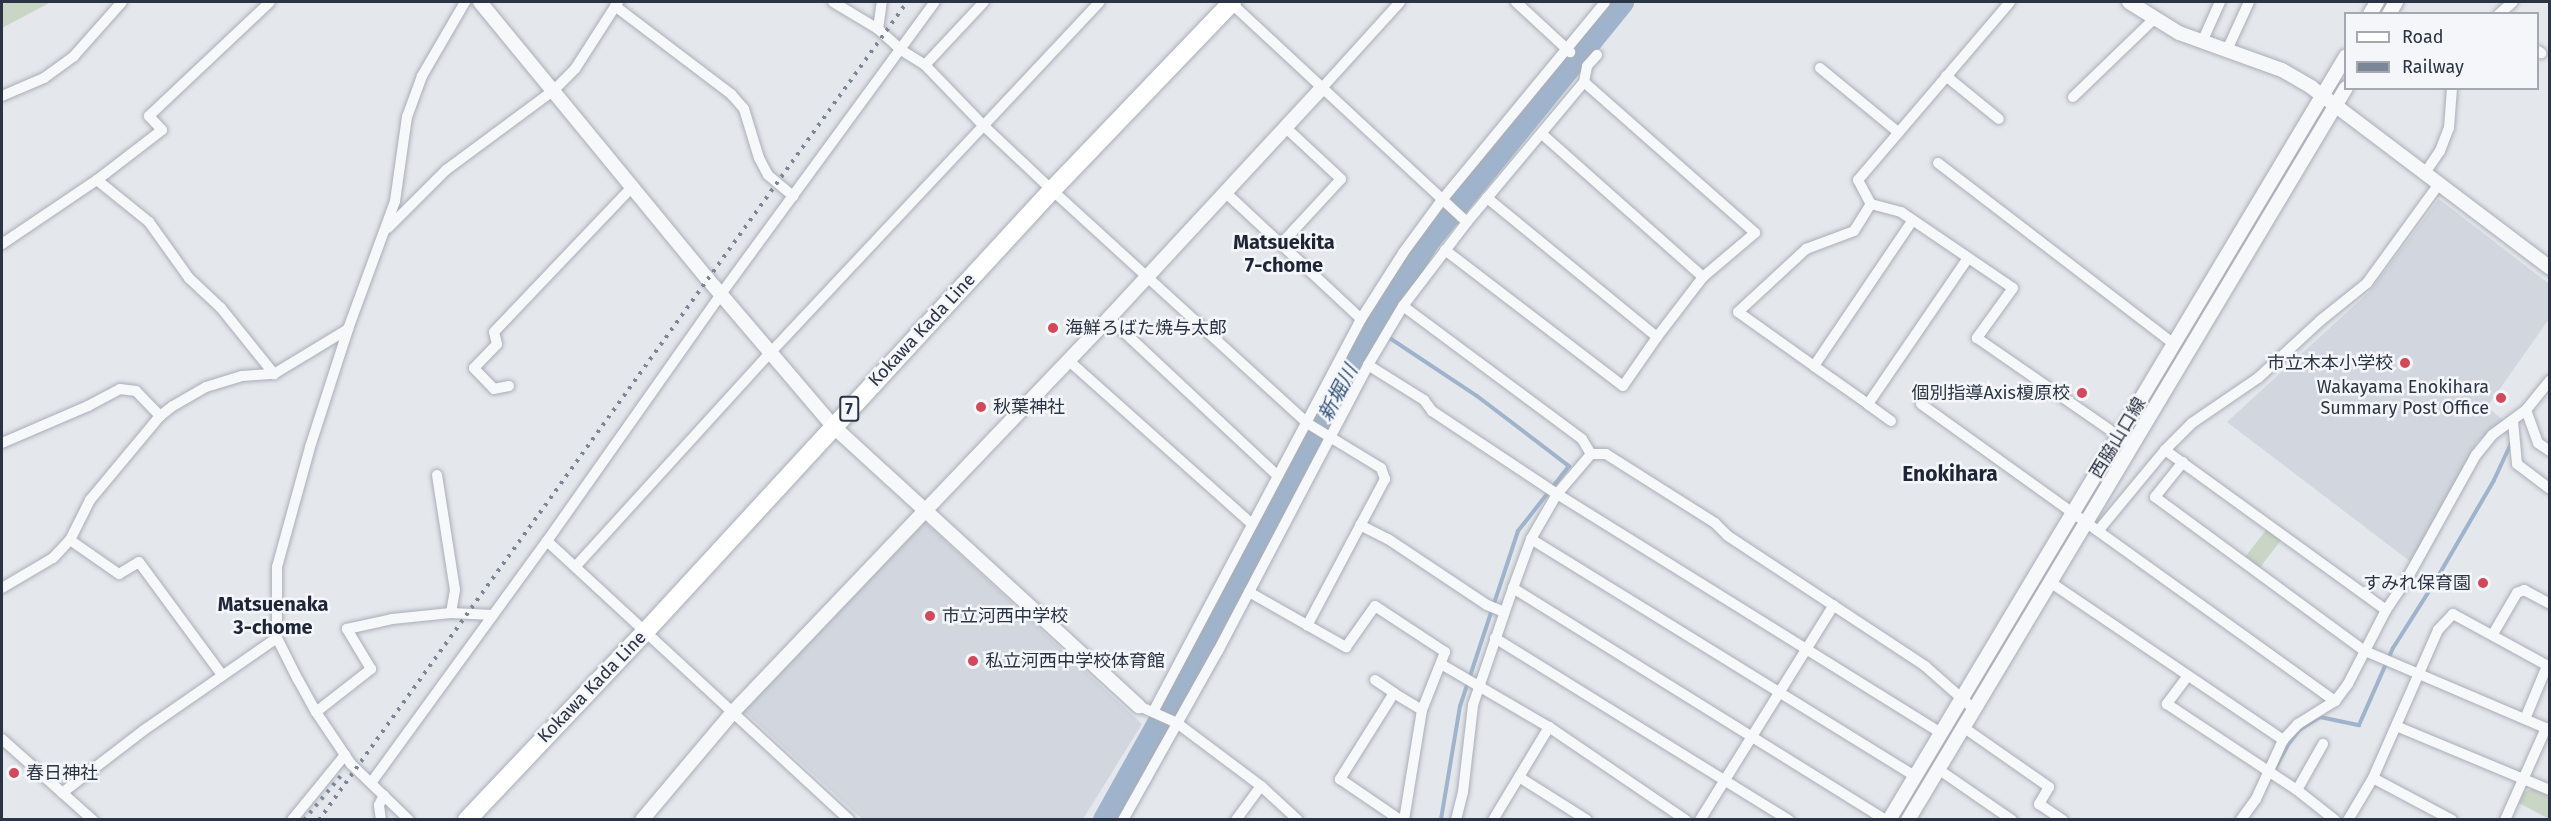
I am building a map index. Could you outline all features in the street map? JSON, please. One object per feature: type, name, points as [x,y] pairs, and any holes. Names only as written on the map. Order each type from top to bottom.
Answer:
[{"type":"main road","name":"Kokawa Kada Line","points":[[467,819],[645,632],[1052,190],[1231,2]]},
{"type":"street","points":[[2,96],[44,78],[74,56],[122,2]]},
{"type":"street","points":[[2,244],[97,180],[162,130],[148,116],[270,2]]},
{"type":"street","points":[[409,819],[355,769],[316,712],[277,638],[277,567],[310,447],[348,329],[395,201],[407,117],[422,76],[465,2]]},
{"type":"street","points":[[480,2],[833,426],[1139,706],[1178,723],[1261,786],[1298,819]]},
{"type":"street","points":[[833,2],[878,29],[901,50],[925,65],[983,125],[1052,190],[1307,423],[1381,468],[1385,479],[1307,626]]},
{"type":"street","points":[[878,29],[882,2]]},
{"type":"street","points":[[371,783],[547,541],[721,294],[935,2]]},
{"type":"street","points":[[925,65],[984,2]]},
{"type":"street","points":[[576,566],[771,352],[1100,2]]},
{"type":"street","points":[[1231,2],[1464,219]]},
{"type":"street","points":[[642,819],[733,712],[925,508],[1109,318],[1400,2]]},
{"type":"street","points":[[1516,2],[1569,51]]},
{"type":"street","points":[[1153,712],[1361,319],[1403,253],[1569,51],[1605,2]]},
{"type":"street","points":[[2010,2],[1858,180],[1871,204],[1901,212],[2013,288],[1977,338],[2133,446]]},
{"type":"street","points":[[2129,2],[2202,42],[2282,70],[2323,96],[2550,268]]},
{"type":"street","points":[[2202,42],[2220,2]]},
{"type":"street","points":[[2227,50],[2249,2]]},
{"type":"street","points":[[2501,12],[2513,2]]},
{"type":"street","points":[[383,233],[446,170],[554,90],[576,69],[616,4],[731,94],[744,109],[759,159],[768,175],[793,196]]},
{"type":"street","points":[[2073,97],[2155,18]]},
{"type":"street","points":[[1123,819],[1249,592],[1328,437],[1403,306],[1445,250],[1464,219],[1487,198],[1584,82],[1586,65],[1597,55]]},
{"type":"street","name":"西脇山口線","points":[[1887,819],[1941,733],[2344,59]]},
{"type":"street","points":[[1820,68],[1898,132]]},
{"type":"street","points":[[1946,76],[1999,119]]},
{"type":"street","points":[[1445,250],[1623,387],[1657,337],[1703,277],[1755,233],[1584,82]]},
{"type":"street","name":"西脇山口線","points":[[1911,818],[1963,727],[2345,90]]},
{"type":"street","points":[[2425,173],[2440,151],[2449,128],[2452,90]]},
{"type":"street","points":[[1281,244],[1341,179],[1285,127]]},
{"type":"street","points":[[1542,135],[1703,277]]},
{"type":"street","points":[[1938,163],[2174,344]]},
{"type":"street","points":[[97,180],[149,222],[189,278],[221,308],[274,374]]},
{"type":"street","points":[[2098,531],[2165,450],[2192,423],[2258,378],[2321,320],[2367,283],[2439,184]]},
{"type":"street","points":[[509,386],[494,389],[474,368],[497,344],[494,332],[633,186]]},
{"type":"street","points":[[1225,192],[1361,319]]},
{"type":"street","points":[[1487,198],[1657,337]]},
{"type":"street","points":[[1871,204],[1854,231],[1806,249],[1738,312],[1891,422]]},
{"type":"street","points":[[1814,366],[1913,220]]},
{"type":"street","points":[[1868,404],[1968,258]]},
{"type":"street","points":[[1403,306],[1582,439],[1591,454]]},
{"type":"street","points":[[1109,318],[1277,475]]},
{"type":"street","points":[[2,588],[53,558],[70,540],[90,500],[160,416],[206,387],[242,376],[274,374],[348,329]]},
{"type":"street","points":[[1068,360],[1252,524]]},
{"type":"street","points":[[1368,365],[1424,400],[1432,411],[1557,494],[1941,733]]},
{"type":"street","points":[[2241,819],[2272,775],[2283,740],[2298,724],[2335,701],[2348,684],[2386,610],[2408,577],[2476,455],[2492,435],[2526,410],[2550,380]]},
{"type":"street","points":[[2,443],[88,406],[120,389],[136,391],[160,416]]},
{"type":"street","points":[[1921,404],[2335,701]]},
{"type":"street","points":[[2526,410],[2538,442],[2550,451]]},
{"type":"street","points":[[2513,421],[2517,464],[2550,489]]},
{"type":"street","points":[[2165,450],[2386,610]]},
{"type":"street","points":[[1456,819],[1463,792],[1473,705],[1531,539],[1557,494],[1591,454],[1606,454],[1715,523],[1728,536],[1925,666],[1974,709]]},
{"type":"street","points":[[2183,462],[2156,497],[2365,651],[2548,729],[2505,819]]},
{"type":"street","points":[[436,475],[455,590],[451,613]]},
{"type":"street","points":[[1360,525],[1388,538],[1488,604],[1504,612]]},
{"type":"street","points":[[1531,539],[1915,776]]},
{"type":"street","points":[[70,540],[119,574],[139,562],[222,675]]},
{"type":"street","points":[[547,541],[849,819]]},
{"type":"street","points":[[2050,582],[2187,677],[2192,676],[2283,740]]},
{"type":"street","points":[[1513,588],[1887,819]]},
{"type":"street","points":[[2493,634],[2517,593],[2524,590],[2550,604]]},
{"type":"street","points":[[1249,592],[1346,647],[1375,606],[1444,652],[1422,710],[1402,819],[1340,779],[1394,693]]},
{"type":"street","points":[[1700,819],[1834,605]]},
{"type":"street","points":[[316,712],[371,669],[347,629],[392,619],[451,613],[493,615]]},
{"type":"street","points":[[2348,819],[2373,778],[2438,630],[2452,614],[2493,634],[2548,667],[2525,719]]},
{"type":"street","points":[[62,793],[222,675],[277,638]]},
{"type":"street","points":[[1495,638],[1789,819]]},
{"type":"street","points":[[1441,664],[1478,688],[1549,727],[1686,819]]},
{"type":"street","points":[[2187,677],[2167,704],[2297,790],[2335,819]]},
{"type":"street","points":[[1375,680],[1422,710]]},
{"type":"street","points":[[2396,726],[2550,790]]},
{"type":"street","points":[[1493,819],[1549,727]]},
{"type":"street","points":[[1963,727],[2049,787],[2039,804],[2063,819]]},
{"type":"street","points":[[2,738],[93,819]]},
{"type":"street","points":[[2297,790],[2323,744]]},
{"type":"street","points":[[292,819],[345,755]]},
{"type":"street","points":[[1938,769],[2012,819]]},
{"type":"street","points":[[1519,777],[1587,819]]},
{"type":"street","points":[[2373,778],[2452,819]]},
{"type":"street","points":[[1236,819],[1261,786]]},
{"type":"street","points":[[381,819],[379,805],[384,795]]},
{"type":"shaded area","name":"市立木本小学校","points":[[2439,199],[2549,284],[2549,319],[2487,407],[2504,421],[2477,442],[2411,562],[2227,422],[2370,291]]},
{"type":"shaded area","name":"市立河西中学校","points":[[925,522],[1142,724],[1083,819],[862,819],[744,711]]},
{"type":"green space","points":[[2,2],[51,2],[2,28]]},
{"type":"green space","points":[[2267,529],[2281,540],[2260,568],[2245,557]]},
{"type":"green space","points":[[2532,789],[2549,796],[2549,819],[2519,803],[2524,792]]},
{"type":"waterway","name":"新堀川","points":[[1105,820],[1236,586],[1373,327],[1428,241],[1622,2]]},
{"type":"waterway","points":[[1373,327],[1477,396],[1569,466],[1518,531],[1460,706],[1441,820]]},
{"type":"waterway","points":[[2276,767],[2299,730],[2320,717],[2359,725],[2393,648],[2433,585],[2494,480],[2511,444]]},
{"type":"railway","points":[[319,820],[907,2]]},
{"type":"railway","points":[[304,820],[344,772]]},
{"type":"place","name":"海鮮ろばた焼与太郎","points":[[1053,328]]},
{"type":"place","name":"市立木本小学校","points":[[2405,363]]},
{"type":"place","name":"個別指導Axis榎原校","points":[[2082,393]]},
{"type":"place","name":"Wakayama Enokihara Summary Post Office","points":[[2501,398]]},
{"type":"place","name":"秋葉神社","points":[[981,407]]},
{"type":"place","name":"すみれ保育園","points":[[2483,583]]},
{"type":"place","name":"市立河西中学校","points":[[930,616]]},
{"type":"place","name":"私立河西中学校体育館","points":[[973,661]]},
{"type":"place","name":"春日神社","points":[[14,773]]},
{"type":"district","name":"Matsuekita 7-chome","points":[[1284,254]]},
{"type":"district","name":"Enokihara","points":[[1950,474]]},
{"type":"district","name":"Matsuenaka 3-chome","points":[[273,616]]}]
